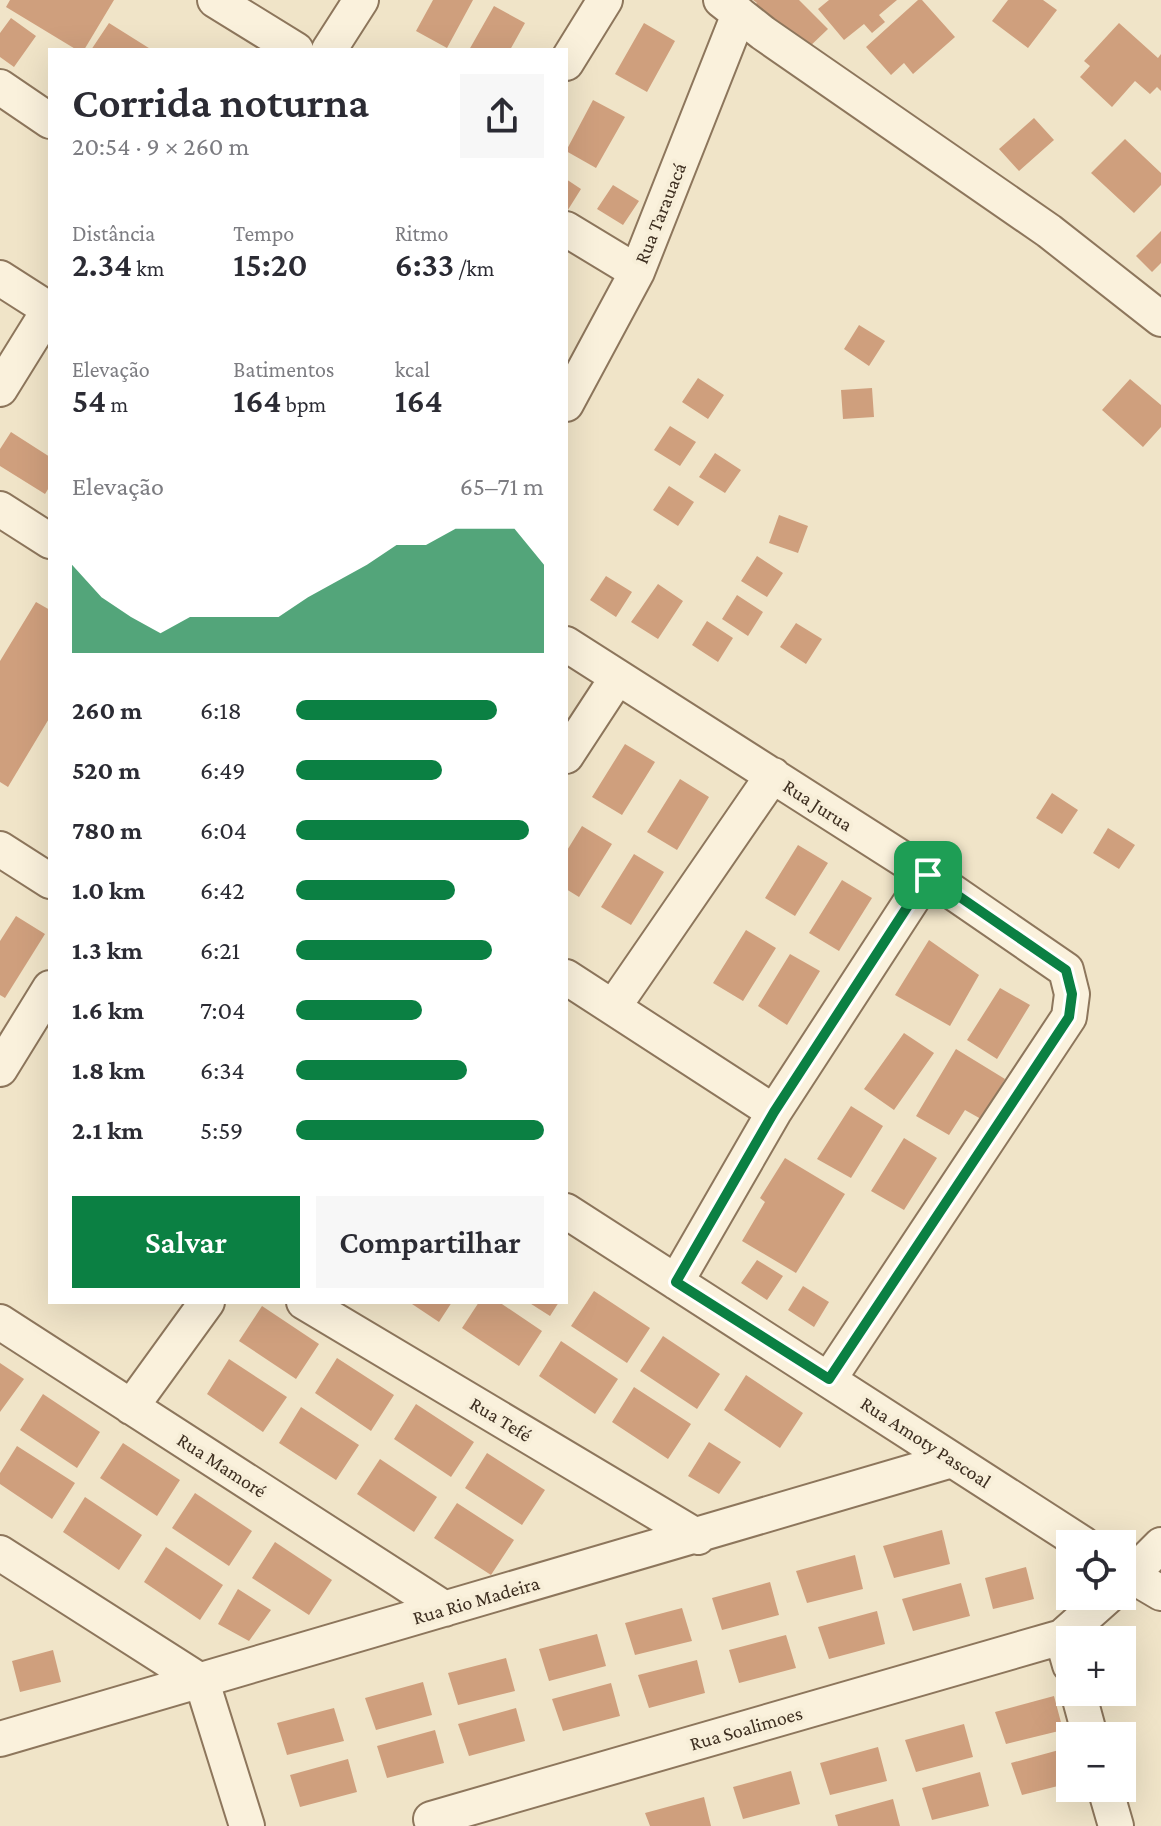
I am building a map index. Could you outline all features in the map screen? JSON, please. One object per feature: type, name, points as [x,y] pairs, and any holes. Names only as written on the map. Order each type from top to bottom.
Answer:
[{"type":"street","points":[[215,0],[293,48]]},
{"type":"street","points":[[330,48],[361,0]]},
{"type":"street","points":[[568,60],[605,0]]},
{"type":"street","points":[[730,7],[1049,231],[1161,319]]},
{"type":"street","name":"Rua Tarauacá","points":[[568,400],[637,272],[730,7]]},
{"type":"street","points":[[0,87],[48,120]]},
{"type":"street","points":[[568,230],[637,272]]},
{"type":"street","points":[[0,278],[48,309]]},
{"type":"street","points":[[0,389],[48,313]]},
{"type":"street","points":[[0,509],[48,540]]},
{"type":"street","name":"Rua Jurua","points":[[568,645],[928,875],[1066,970],[1072,994],[1069,1017],[829,1379]]},
{"type":"street","points":[[568,753],[617,678]]},
{"type":"street","points":[[614,1006],[773,775]]},
{"type":"street","points":[[0,849],[48,880]]},
{"type":"street","points":[[676,1282],[774,1112],[928,875]]},
{"type":"street","points":[[568,978],[774,1112]]},
{"type":"street","points":[[0,1069],[48,991]]},
{"type":"street","name":"Rua Amoty Pascoal","points":[[568,1212],[1061,1530]]},
{"type":"street","points":[[131,1407],[206,1304]]},
{"type":"street","name":"Rua Tefé","points":[[307,1304],[698,1537]]},
{"type":"street","name":"Rua Mamoré","points":[[0,1322],[445,1609]]},
{"type":"street","name":"Rua Rio Madeira","points":[[0,1739],[698,1537],[952,1460]]},
{"type":"street","points":[[1136,1568],[1161,1545]]},
{"type":"street","points":[[0,1553],[202,1682],[247,1826]]},
{"type":"street","points":[[1136,1586],[1161,1593]]},
{"type":"street","points":[[1086,1626],[1098,1610]]},
{"type":"street","name":"Rua Soalimoes","points":[[425,1824],[1056,1654]]},
{"type":"street","points":[[1107,1802],[1109,1824]]},
{"type":"building","points":[[10,0],[114,0],[85,48],[74,48],[6,7]]},
{"type":"building","points":[[433,0],[473,0],[447,48],[416,31]]},
{"type":"building","points":[[753,0],[799,0],[828,29],[806,50],[750,9],[757,3]]},
{"type":"building","points":[[829,0],[897,0],[879,15],[885,22],[872,33],[864,24],[844,40],[818,9]]},
{"type":"building","points":[[918,0],[922,0],[955,37],[913,74],[904,63],[891,75],[866,47]]},
{"type":"building","points":[[1008,0],[1043,0],[1057,10],[1028,48],[992,21]]},
{"type":"building","points":[[494,6],[525,23],[511,48],[470,48]]},
{"type":"building","points":[[11,18],[36,36],[14,67],[0,57],[0,33]]},
{"type":"building","points":[[109,23],[149,48],[92,48]]},
{"type":"building","points":[[644,23],[675,41],[647,92],[615,74]]},
{"type":"building","points":[[1119,23],[1158,58],[1161,54],[1161,91],[1157,87],[1150,94],[1135,81],[1112,107],[1080,77],[1090,66],[1084,61]]},
{"type":"building","points":[[593,100],[625,117],[596,168],[568,152]]},
{"type":"building","points":[[1034,118],[1054,140],[1019,171],[999,149]]},
{"type":"building","points":[[1125,139],[1161,173],[1161,185],[1134,213],[1091,173]]},
{"type":"building","points":[[568,180],[581,189],[568,210]]},
{"type":"building","points":[[613,185],[639,201],[623,225],[597,209]]},
{"type":"building","points":[[1161,231],[1161,263],[1152,272],[1136,256]]},
{"type":"building","points":[[859,325],[885,341],[869,366],[844,349]]},
{"type":"building","points":[[698,378],[724,395],[708,419],[682,402]]},
{"type":"building","points":[[1130,379],[1161,405],[1161,427],[1143,447],[1102,410]]},
{"type":"building","points":[[872,388],[874,417],[843,419],[841,390]]},
{"type":"building","points":[[670,426],[696,442],[680,466],[654,450]]},
{"type":"building","points":[[11,432],[48,456],[48,489],[45,494],[0,466],[0,449]]},
{"type":"building","points":[[715,453],[741,470],[725,493],[699,477]]},
{"type":"building","points":[[669,486],[694,502],[678,526],[653,510]]},
{"type":"building","points":[[779,515],[808,526],[798,553],[769,543]]},
{"type":"building","points":[[757,556],[783,573],[767,597],[741,581]]},
{"type":"building","points":[[606,576],[632,592],[616,617],[590,600]]},
{"type":"building","points":[[658,584],[683,601],[658,639],[631,622]]},
{"type":"building","points":[[737,595],[763,612],[748,636],[722,619]]},
{"type":"building","points":[[36,602],[48,609],[48,720],[8,787],[0,782],[0,661]]},
{"type":"building","points":[[707,621],[733,638],[718,662],[692,645]]},
{"type":"building","points":[[796,623],[822,639],[806,664],[780,647]]},
{"type":"building","points":[[625,744],[655,762],[622,815],[592,797]]},
{"type":"building","points":[[680,779],[709,797],[677,850],[647,832]]},
{"type":"building","points":[[1052,793],[1078,810],[1062,834],[1036,818]]},
{"type":"building","points":[[582,826],[612,844],[579,897],[568,890],[568,849]]},
{"type":"building","points":[[1108,828],[1135,845],[1119,869],[1093,853]]},
{"type":"building","points":[[798,845],[828,863],[795,916],[765,898]]},
{"type":"building","points":[[634,854],[664,872],[631,925],[601,907]]},
{"type":"building","points":[[842,880],[872,898],[839,951],[809,933]]},
{"type":"building","points":[[16,916],[45,934],[5,998],[0,995],[0,941]]},
{"type":"building","points":[[746,930],[776,948],[743,1001],[713,983]]},
{"type":"building","points":[[929,940],[979,975],[950,1026],[895,995]]},
{"type":"building","points":[[790,954],[820,971],[787,1025],[758,1006]]},
{"type":"building","points":[[1000,988],[1030,1005],[997,1059],[967,1040]]},
{"type":"building","points":[[904,1033],[934,1053],[894,1110],[864,1089]]},
{"type":"building","points":[[956,1049],[1005,1079],[981,1119],[965,1110],[949,1135],[916,1116]]},
{"type":"building","points":[[851,1106],[883,1126],[851,1178],[817,1159]]},
{"type":"building","points":[[904,1138],[937,1158],[904,1210],[871,1191]]},
{"type":"building","points":[[785,1158],[845,1194],[796,1273],[742,1241],[765,1202],[760,1198]]},
{"type":"building","points":[[757,1260],[783,1276],[767,1300],[741,1283]]},
{"type":"building","points":[[803,1286],[829,1302],[814,1327],[788,1310]]},
{"type":"building","points":[[594,1291],[650,1328],[627,1363],[571,1326]]},
{"type":"building","points":[[412,1304],[451,1304],[439,1322]]},
{"type":"building","points":[[478,1304],[502,1304],[542,1331],[519,1366],[462,1328]]},
{"type":"building","points":[[531,1304],[558,1304],[550,1316]]},
{"type":"building","points":[[262,1306],[319,1344],[296,1379],[239,1341]]},
{"type":"building","points":[[663,1336],[720,1374],[697,1409],[640,1371]]},
{"type":"building","points":[[561,1341],[618,1379],[595,1414],[539,1376]]},
{"type":"building","points":[[337,1358],[394,1395],[371,1431],[315,1393]]},
{"type":"building","points":[[229,1359],[287,1397],[263,1432],[207,1394]]},
{"type":"building","points":[[0,1363],[24,1379],[0,1412]]},
{"type":"building","points":[[746,1375],[803,1413],[780,1448],[724,1410]]},
{"type":"building","points":[[634,1387],[691,1424],[668,1459],[612,1422]]},
{"type":"building","points":[[43,1394],[100,1432],[77,1468],[20,1430]]},
{"type":"building","points":[[416,1404],[474,1442],[451,1477],[394,1439]]},
{"type":"building","points":[[301,1407],[359,1445],[336,1480],[279,1443]]},
{"type":"building","points":[[709,1442],[741,1462],[719,1494],[688,1476]]},
{"type":"building","points":[[123,1443],[180,1480],[157,1516],[100,1478]]},
{"type":"building","points":[[17,1446],[75,1483],[52,1519],[0,1484],[0,1473]]},
{"type":"building","points":[[487,1453],[545,1490],[522,1525],[465,1488]]},
{"type":"building","points":[[380,1459],[437,1497],[414,1532],[357,1494]]},
{"type":"building","points":[[195,1493],[252,1531],[229,1566],[172,1528]]},
{"type":"building","points":[[85,1497],[142,1535],[119,1570],[63,1532]]},
{"type":"building","points":[[457,1503],[514,1540],[491,1575],[434,1538]]},
{"type":"building","points":[[942,1530],[950,1564],[894,1578],[883,1546]]},
{"type":"building","points":[[275,1542],[332,1580],[309,1615],[252,1578]]},
{"type":"building","points":[[166,1547],[223,1585],[200,1620],[144,1582]]},
{"type":"building","points":[[855,1555],[863,1589],[807,1603],[796,1571]]},
{"type":"building","points":[[1026,1567],[1034,1599],[993,1609],[985,1578]]},
{"type":"building","points":[[770,1582],[779,1615],[722,1630],[712,1598]]},
{"type":"building","points":[[961,1583],[970,1616],[913,1631],[902,1599]]},
{"type":"building","points":[[238,1589],[271,1610],[249,1641],[218,1624]]},
{"type":"building","points":[[682,1608],[692,1641],[635,1655],[625,1623]]},
{"type":"building","points":[[877,1611],[885,1644],[829,1659],[818,1627]]},
{"type":"building","points":[[597,1634],[606,1666],[549,1681],[539,1649]]},
{"type":"building","points":[[786,1635],[796,1668],[739,1683],[729,1650]]},
{"type":"building","points":[[53,1650],[61,1682],[20,1692],[12,1661]]},
{"type":"building","points":[[506,1658],[515,1691],[458,1705],[448,1673]]},
{"type":"building","points":[[697,1660],[705,1693],[649,1708],[638,1675]]},
{"type":"building","points":[[423,1682],[432,1715],[376,1730],[365,1698]]},
{"type":"building","points":[[611,1683],[620,1716],[563,1731],[552,1699]]},
{"type":"building","points":[[1054,1696],[1061,1722],[1056,1722],[1056,1732],[1006,1744],[995,1712]]},
{"type":"building","points":[[334,1708],[344,1741],[287,1755],[277,1723]]},
{"type":"building","points":[[516,1708],[525,1741],[469,1756],[458,1724]]},
{"type":"building","points":[[964,1724],[973,1757],[916,1772],[905,1740]]},
{"type":"building","points":[[435,1730],[444,1763],[387,1778],[377,1746]]},
{"type":"building","points":[[878,1747],[887,1781],[830,1795],[820,1763]]},
{"type":"building","points":[[1056,1751],[1056,1786],[1022,1795],[1011,1763]]},
{"type":"building","points":[[348,1759],[357,1792],[300,1807],[290,1775]]},
{"type":"building","points":[[791,1771],[800,1804],[743,1819],[733,1787]]},
{"type":"building","points":[[980,1772],[989,1806],[932,1820],[922,1788]]},
{"type":"building","points":[[704,1797],[711,1826],[650,1826],[645,1813]]},
{"type":"building","points":[[893,1799],[900,1826],[838,1826],[835,1815]]},
{"type":"route","points":[[928,875],[1066,970],[1072,994],[1069,1017],[829,1379],[676,1282],[774,1112],[928,875]]}]
